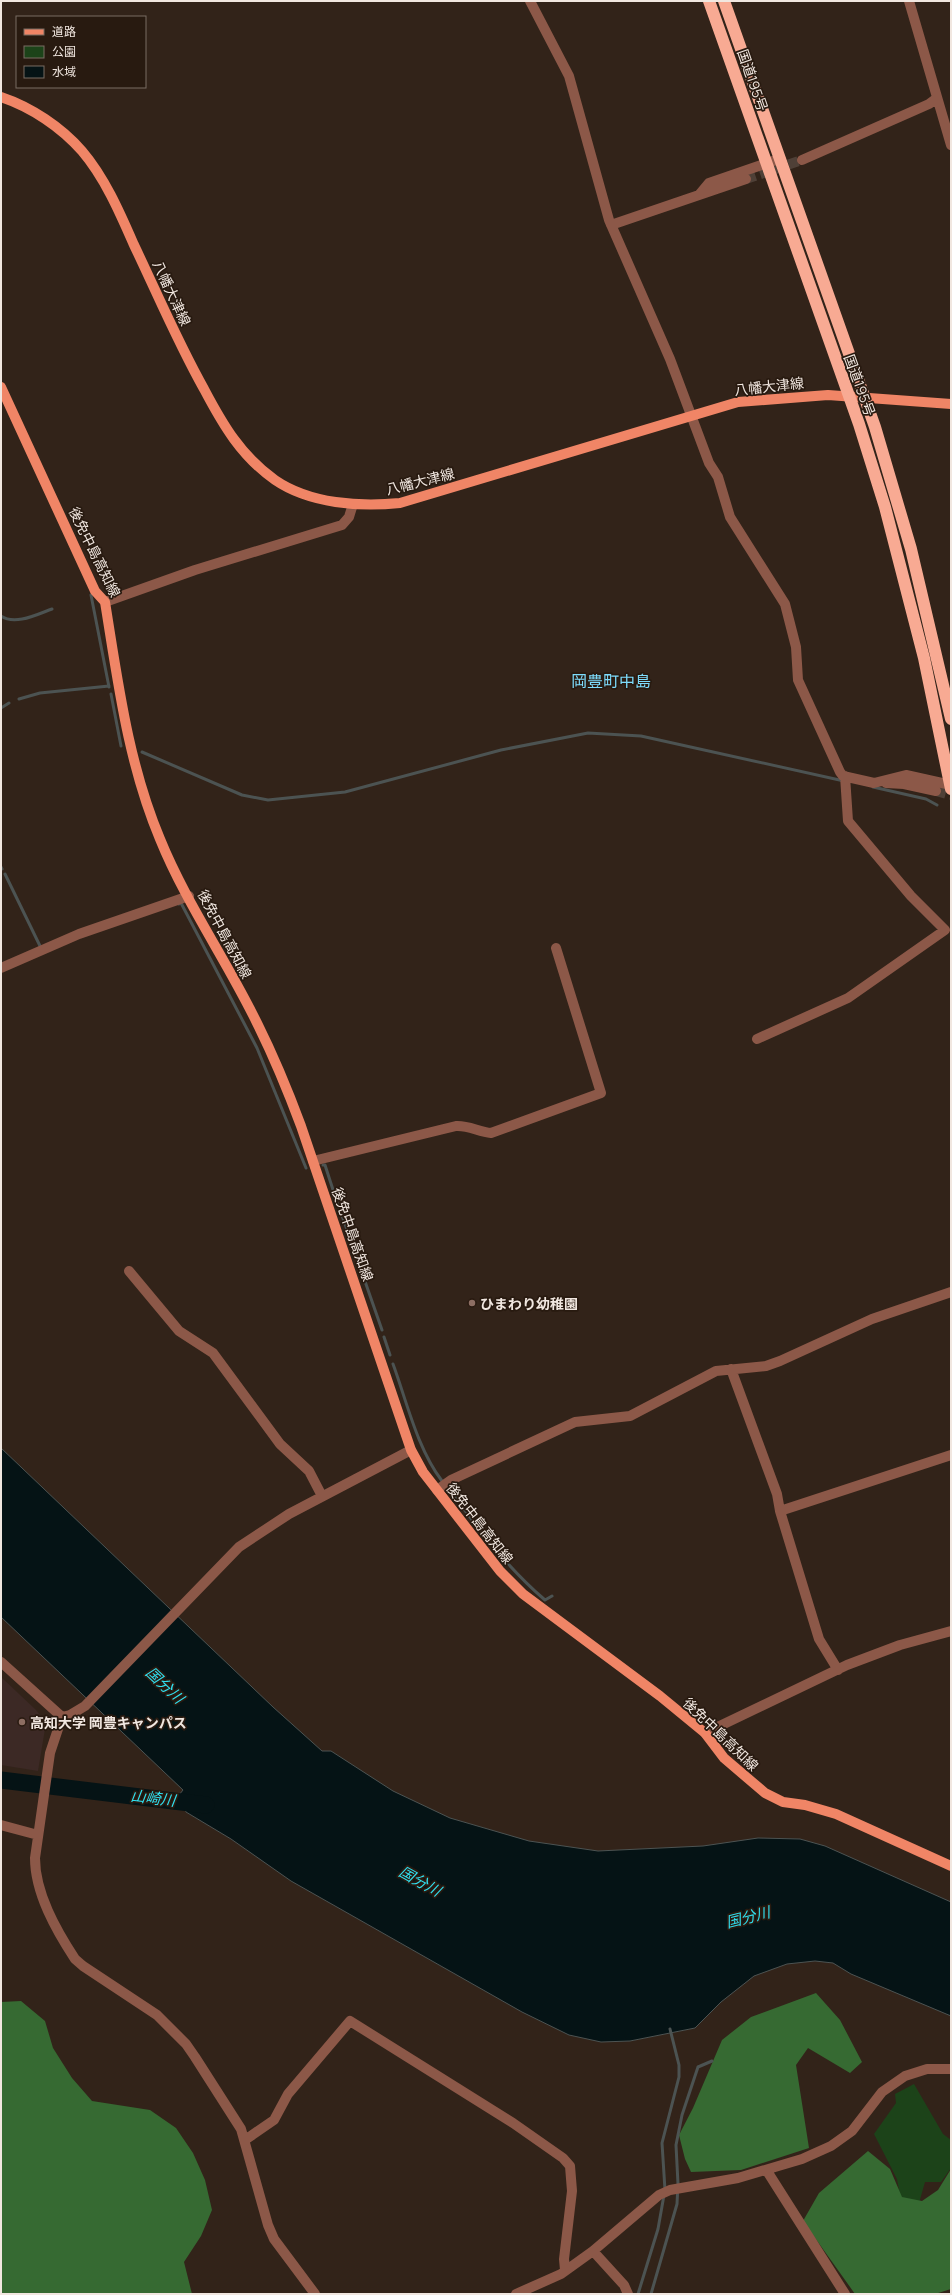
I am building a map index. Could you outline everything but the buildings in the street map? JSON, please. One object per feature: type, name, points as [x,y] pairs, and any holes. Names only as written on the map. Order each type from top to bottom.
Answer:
[{"type":"highway","name":"国道195号","points":[[709,1],[848,396],[882,499],[924,658],[951,786]]},
{"type":"highway","name":"国道195号","points":[[724,1],[875,427],[911,549],[951,719]]},
{"type":"main road","name":"八幡大津線","points":[[1,97],[21,105],[51,123],[83,152],[106,188],[193,370],[233,441],[258,466],[276,481],[306,494],[353,504],[375,505],[400,503],[692,414],[738,402],[757,399],[828,395],[951,404]]},
{"type":"main road","name":"後免中島高知線","points":[[1,387],[95,591],[105,602],[129,739],[141,788],[163,846],[260,1030],[283,1080],[313,1161],[411,1450],[422,1472],[500,1571],[523,1594],[660,1696],[705,1733],[724,1758],[774,1799],[805,1805],[836,1814],[951,1866]]},
{"type":"street","points":[[530,1],[569,76],[611,225],[670,358],[709,463],[718,477],[730,517],[781,594],[785,604],[796,647],[798,680],[819,722],[840,772],[846,780],[848,821],[911,896],[945,930],[848,998],[757,1039]]},
{"type":"street","points":[[909,1],[919,30],[951,145]]},
{"type":"street","points":[[802,160],[929,104],[937,98]]},
{"type":"street","points":[[699,196],[708,183],[779,159]]},
{"type":"street","points":[[611,225],[746,179]]},
{"type":"street","points":[[105,602],[195,570],[342,525],[350,517],[353,504]]},
{"type":"street","points":[[874,783],[906,775],[951,786]]},
{"type":"street","points":[[846,780],[904,784],[936,792]]},
{"type":"street","points":[[1,968],[79,934],[189,896]]},
{"type":"street","points":[[313,1161],[456,1126],[491,1133],[602,1093],[556,948]]},
{"type":"street","points":[[129,1271],[179,1331],[213,1353],[280,1444],[309,1472],[322,1496]]},
{"type":"street","points":[[437,1490],[451,1480],[575,1422],[630,1416],[716,1371],[766,1366],[780,1362],[872,1318],[951,1292]]},
{"type":"street","points":[[731,1369],[777,1494],[780,1511],[819,1639],[838,1670]]},
{"type":"street","points":[[62,1716],[77,1712],[94,1698],[196,1590],[240,1547],[289,1514],[411,1450]]},
{"type":"street","points":[[780,1511],[951,1455]]},
{"type":"street","points":[[705,1733],[838,1670],[900,1646],[951,1631]]},
{"type":"street","points":[[1,1662],[62,1716]]},
{"type":"street","points":[[62,1716],[50,1753],[38,1835],[35,1871],[38,1884],[50,1913],[72,1954],[83,1966],[157,2015],[171,2028],[195,2056],[235,2118],[245,2140],[268,2226],[274,2239],[315,2294]]},
{"type":"street","points":[[1,1825],[38,1835]]},
{"type":"street","points":[[245,2140],[274,2120],[288,2094],[350,2021],[512,2123],[563,2158],[570,2166],[572,2191],[564,2259],[565,2270]]},
{"type":"street","points":[[516,2294],[565,2270],[593,2251],[659,2195],[674,2190],[768,2171],[802,2159],[830,2146],[852,2131],[882,2092],[905,2076],[927,2068],[951,2069]]},
{"type":"street","points":[[768,2171],[845,2294]]},
{"type":"street","points":[[593,2251],[624,2285],[628,2294]]},
{"type":"shaded area","name":"高知大学 岡豊キャンパス","points":[[1,1677],[36,1710],[43,1719],[45,1729],[38,1771],[1,1765]]},
{"type":"green space","points":[[816,1993],[840,2020],[862,2062],[850,2073],[808,2048],[796,2065],[809,2148],[741,2170],[691,2172],[685,2159],[679,2135],[693,2108],[722,2040],[751,2017]]},
{"type":"green space","points":[[21,2001],[45,2021],[53,2048],[72,2078],[92,2101],[150,2110],[176,2128],[193,2153],[205,2180],[212,2210],[201,2236],[184,2262],[192,2294],[1,2294],[1,2002]]},
{"type":"green space","points":[[914,2084],[943,2134],[951,2140],[951,2168],[941,2182],[925,2182],[915,2217],[903,2213],[897,2179],[874,2134],[896,2103],[895,2094]]},
{"type":"green space","points":[[868,2151],[890,2169],[902,2197],[922,2201],[938,2190],[951,2169],[951,2289],[935,2294],[855,2294],[803,2221],[819,2193]]},
{"type":"water","name":"国分川","points":[[1,1448],[273,1707],[322,1751],[331,1751],[393,1791],[450,1818],[529,1841],[598,1851],[703,1846],[758,1838],[800,1839],[825,1846],[951,1902],[951,2016],[851,1974],[833,1963],[815,1961],[787,1964],[754,1976],[721,2002],[695,2028],[630,2041],[601,2042],[569,2035],[522,2012],[291,1881],[231,1839],[186,1812],[179,1795],[183,1790],[1,1617]]},
{"type":"waterway","points":[[91,595],[109,687]]},
{"type":"waterway","points":[[1,616],[13,620],[26,618],[52,609]]},
{"type":"waterway","points":[[19,699],[40,693],[109,686]]},
{"type":"waterway","points":[[111,694],[121,746]]},
{"type":"waterway","points":[[1,708],[9,703]]},
{"type":"waterway","points":[[142,752],[242,795],[268,800],[345,792],[501,750],[588,733],[641,736],[844,781]]},
{"type":"waterway","points":[[873,787],[926,799],[937,805]]},
{"type":"waterway","points":[[5,874],[41,948]]},
{"type":"waterway","points":[[179,904],[181,903],[257,1048],[306,1168]]},
{"type":"waterway","points":[[323,1165],[325,1165],[335,1196]]},
{"type":"waterway","points":[[338,1204],[382,1330]]},
{"type":"waterway","points":[[384,1337],[390,1355]]},
{"type":"waterway","points":[[393,1364],[419,1439],[433,1468],[442,1481]]},
{"type":"waterway","points":[[449,1488],[482,1533],[518,1575],[545,1600],[552,1596]]},
{"type":"waterway","name":"山崎川","points":[[1,1780],[206,1805]]},
{"type":"waterway","points":[[665,2190],[662,2143],[679,2077],[679,2065],[670,2029]]},
{"type":"waterway","points":[[651,2294],[677,2204],[678,2184],[676,2145],[682,2115],[698,2067],[712,2061]]},
{"type":"waterway","points":[[638,2294],[658,2229],[664,2195]]},
{"type":"tunnel","points":[[746,179],[802,160]]},
{"type":"tunnel","points":[[936,791],[951,795]]},
{"type":"place","name":"ひまわり幼稚園","points":[[472,1303]]},
{"type":"place","name":"高知大学 岡豊キャンパス","points":[[22,1722]]},
{"type":"district","name":"岡豊町中島","points":[[611,681]]}]
